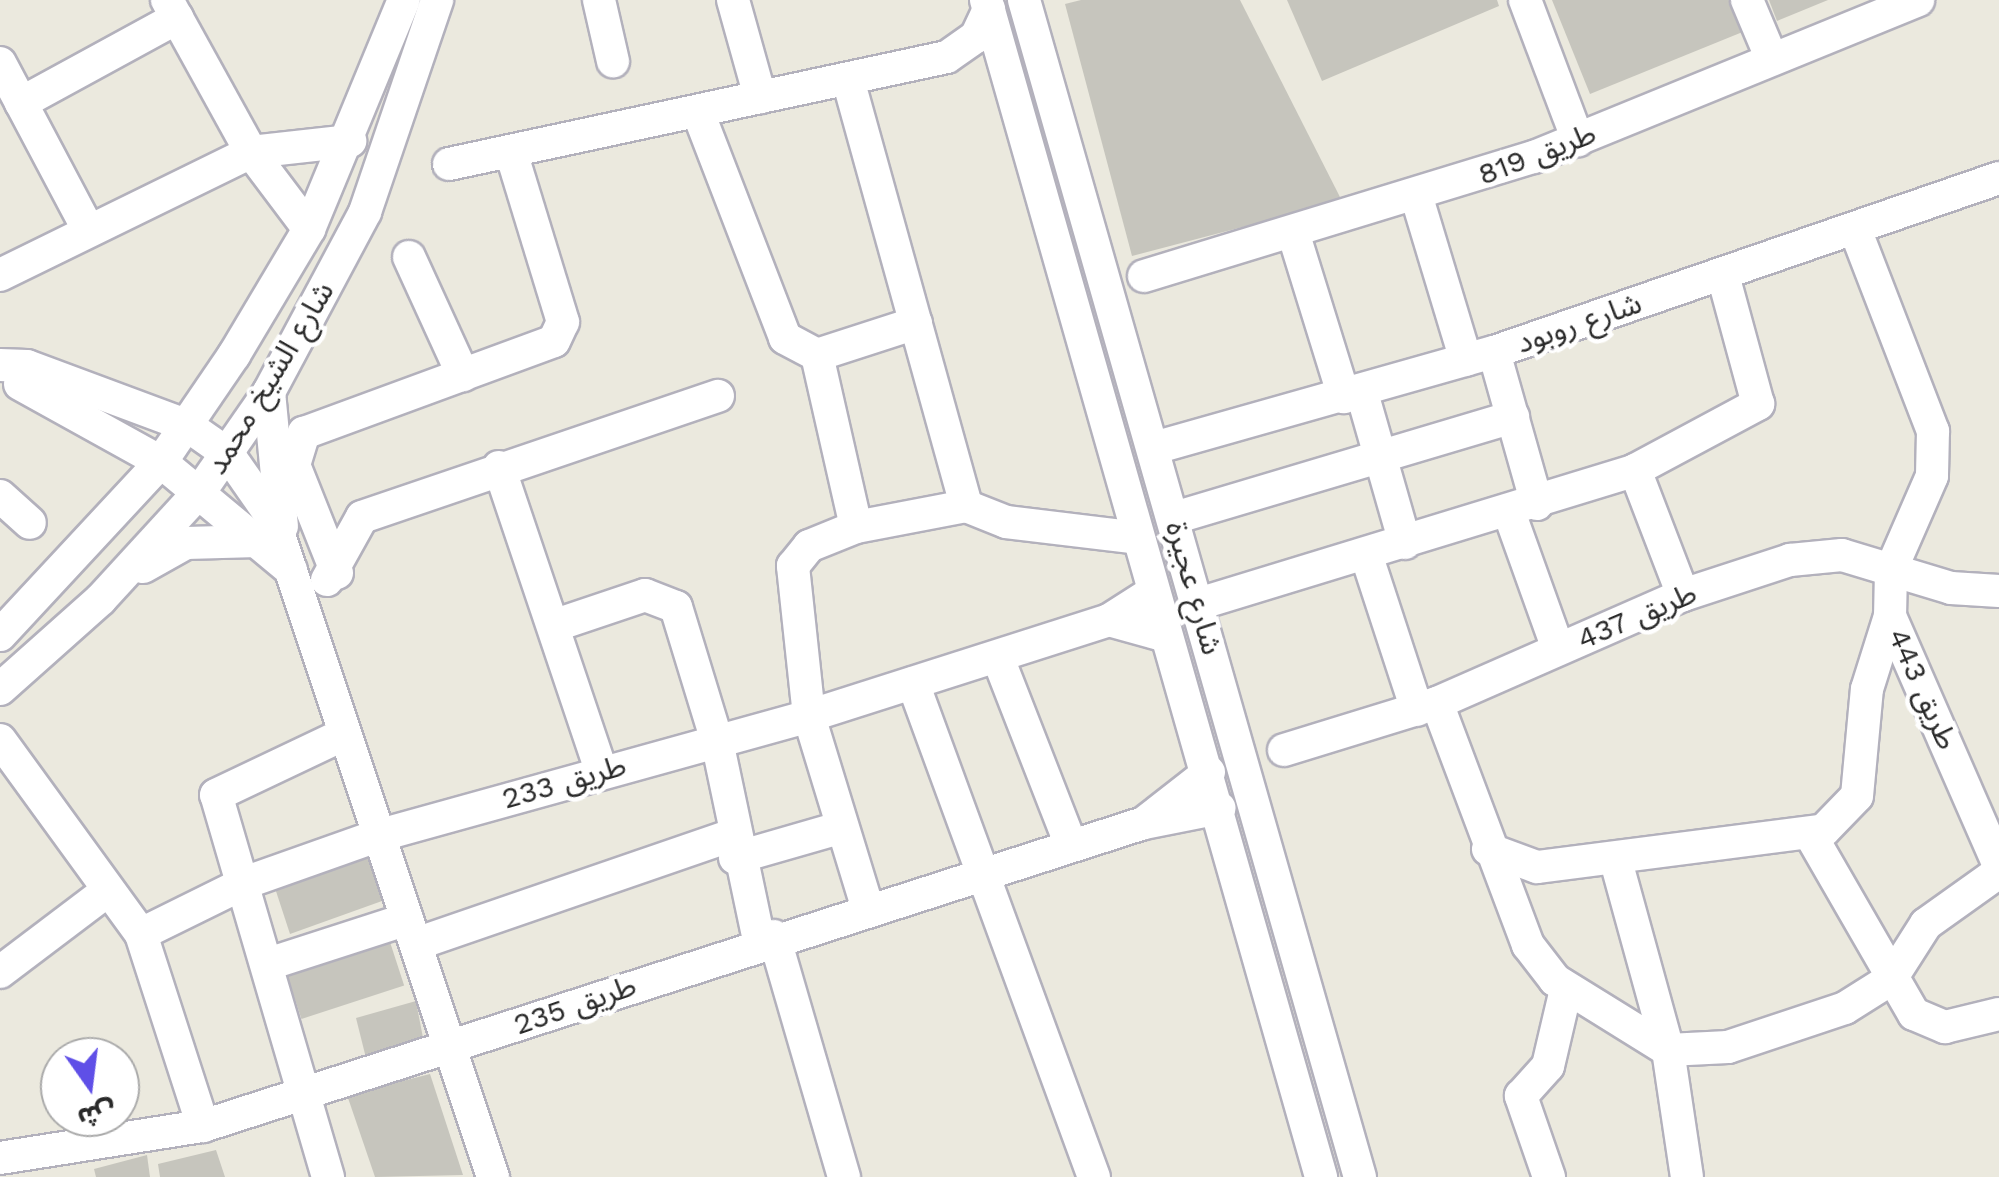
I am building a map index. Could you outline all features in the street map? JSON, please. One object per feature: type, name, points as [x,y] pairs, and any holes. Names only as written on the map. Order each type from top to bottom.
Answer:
[{"type":"street","name":"شارع الشيخ محمد","points":[[0,635],[161,462],[188,426],[309,229],[350,141],[404,0]]},
{"type":"street","name":"شارع الشيخ محمد","points":[[0,688],[117,582],[200,490],[269,392],[365,212],[437,0]]},
{"type":"street","points":[[600,0],[613,61]]},
{"type":"street","points":[[733,0],[760,97]]},
{"type":"street","name":"شارع عجيرة","points":[[1024,0],[1238,736],[1360,1177]]},
{"type":"street","points":[[1525,0],[1578,140]]},
{"type":"street","points":[[1748,0],[1771,57]]},
{"type":"street","name":"طريق 819","points":[[1103,268],[1144,276],[1416,198],[1578,140],[1771,57],[1918,0]]},
{"type":"street","points":[[449,164],[760,97],[849,83],[947,57],[976,37],[988,4]]},
{"type":"street","name":"شارع عجيرة","points":[[988,4],[1153,592],[1220,808],[1321,1177]]},
{"type":"street","points":[[21,103],[172,9],[251,152],[309,229]]},
{"type":"street","points":[[947,57],[1004,68]]},
{"type":"street","points":[[1,66],[86,227]]},
{"type":"street","points":[[849,83],[966,506]]},
{"type":"street","points":[[698,112],[772,316],[785,338],[818,356],[916,324]]},
{"type":"street","points":[[0,275],[86,227],[251,152],[350,141]]},
{"type":"street","points":[[336,573],[294,466],[304,433],[554,340],[563,322],[511,152]]},
{"type":"street","name":"شارع روبود","points":[[1154,448],[1480,356],[1999,178]]},
{"type":"street","points":[[1416,198],[1480,356],[1513,417],[1523,508],[1558,649]]},
{"type":"street","name":"طريق 443","points":[[1855,229],[1934,431],[1932,476],[1891,570],[1890,616],[1999,868]]},
{"type":"street","points":[[1293,232],[1405,543]]},
{"type":"street","points":[[409,257],[463,375]]},
{"type":"street","points":[[1198,604],[1523,508],[1635,470],[1758,404],[1723,275]]},
{"type":"street","points":[[1120,331],[1144,276]]},
{"type":"street","points":[[818,356],[856,527]]},
{"type":"street","points":[[0,365],[27,366],[188,426],[228,454],[285,565],[340,736],[452,1047],[493,1177]]},
{"type":"street","points":[[0,376],[161,462],[200,490],[285,565]]},
{"type":"street","points":[[269,392],[285,565]]},
{"type":"street","points":[[336,573],[362,518],[499,467],[718,396]]},
{"type":"street","points":[[1174,518],[1513,417]]},
{"type":"street","points":[[499,467],[559,624],[602,770]]},
{"type":"street","points":[[1635,470],[1683,595]]},
{"type":"street","points":[[0,496],[30,524]]},
{"type":"street","points":[[867,906],[839,828],[809,716],[793,566],[809,546],[856,527],[966,506],[1020,525],[1138,538]]},
{"type":"street","points":[[117,582],[186,543],[336,573]]},
{"type":"street","points":[[1366,554],[1488,849],[1508,908],[1566,988],[1668,1050],[1762,1036],[1845,1008],[1892,979],[1926,924],[1999,868]]},
{"type":"street","name":"طريق 437","points":[[1248,776],[1284,750],[1427,706],[1683,595],[1790,560],[1842,554],[1891,570],[1999,591]]},
{"type":"street","name":"طريق 233","points":[[141,934],[244,883],[377,836],[602,770],[809,716],[998,658],[1109,620],[1153,592]]},
{"type":"street","points":[[559,624],[644,595],[670,599],[717,741],[733,847],[844,1177]]},
{"type":"street","points":[[1488,849],[1537,867],[1616,861],[1810,834],[1846,814],[1856,796],[1868,689],[1890,616]]},
{"type":"street","points":[[1109,620],[1166,636]]},
{"type":"street","points":[[998,658],[1071,845]]},
{"type":"street","points":[[1868,689],[1906,681],[1926,692]]},
{"type":"street","points":[[912,683],[987,870],[1094,1177]]},
{"type":"street","points":[[328,1177],[309,1091],[216,795],[340,736]]},
{"type":"street","points":[[1238,736],[1284,750]]},
{"type":"street","points":[[0,740],[103,894],[141,934],[203,1126]]},
{"type":"street","name":"طريق 235","points":[[1144,823],[1209,772]]},
{"type":"street","name":"طريق 235","points":[[0,1158],[203,1126],[452,1047],[867,906],[1144,823],[1220,808]]},
{"type":"street","points":[[268,964],[412,932],[733,847],[839,828]]},
{"type":"street","points":[[1810,834],[1914,1014],[1945,1027],[1999,1014]]},
{"type":"street","points":[[1616,861],[1668,1050],[1687,1177]]},
{"type":"street","points":[[1508,908],[1537,867]]},
{"type":"street","points":[[0,972],[103,894]]},
{"type":"street","points":[[1549,1177],[1521,1096],[1548,1066],[1566,988]]},
{"type":"building","points":[[1081,0],[1240,0],[1342,201],[1132,256],[1065,4]]},
{"type":"building","points":[[1287,0],[1497,0],[1499,6],[1322,81]]},
{"type":"building","points":[[1552,0],[1733,0],[1745,31],[1590,94]]},
{"type":"building","points":[[1769,0],[1828,0],[1777,21]]},
{"type":"building","points":[[368,856],[382,901],[290,934],[273,882]]},
{"type":"building","points":[[389,939],[404,986],[301,1019],[286,972]]},
{"type":"building","points":[[416,1001],[423,1038],[366,1058],[356,1018]]},
{"type":"building","points":[[430,1074],[463,1175],[375,1177],[347,1095]]},
{"type":"building","points":[[216,1150],[225,1177],[160,1177],[158,1164]]},
{"type":"building","points":[[147,1155],[150,1177],[96,1177],[94,1169]]}]
